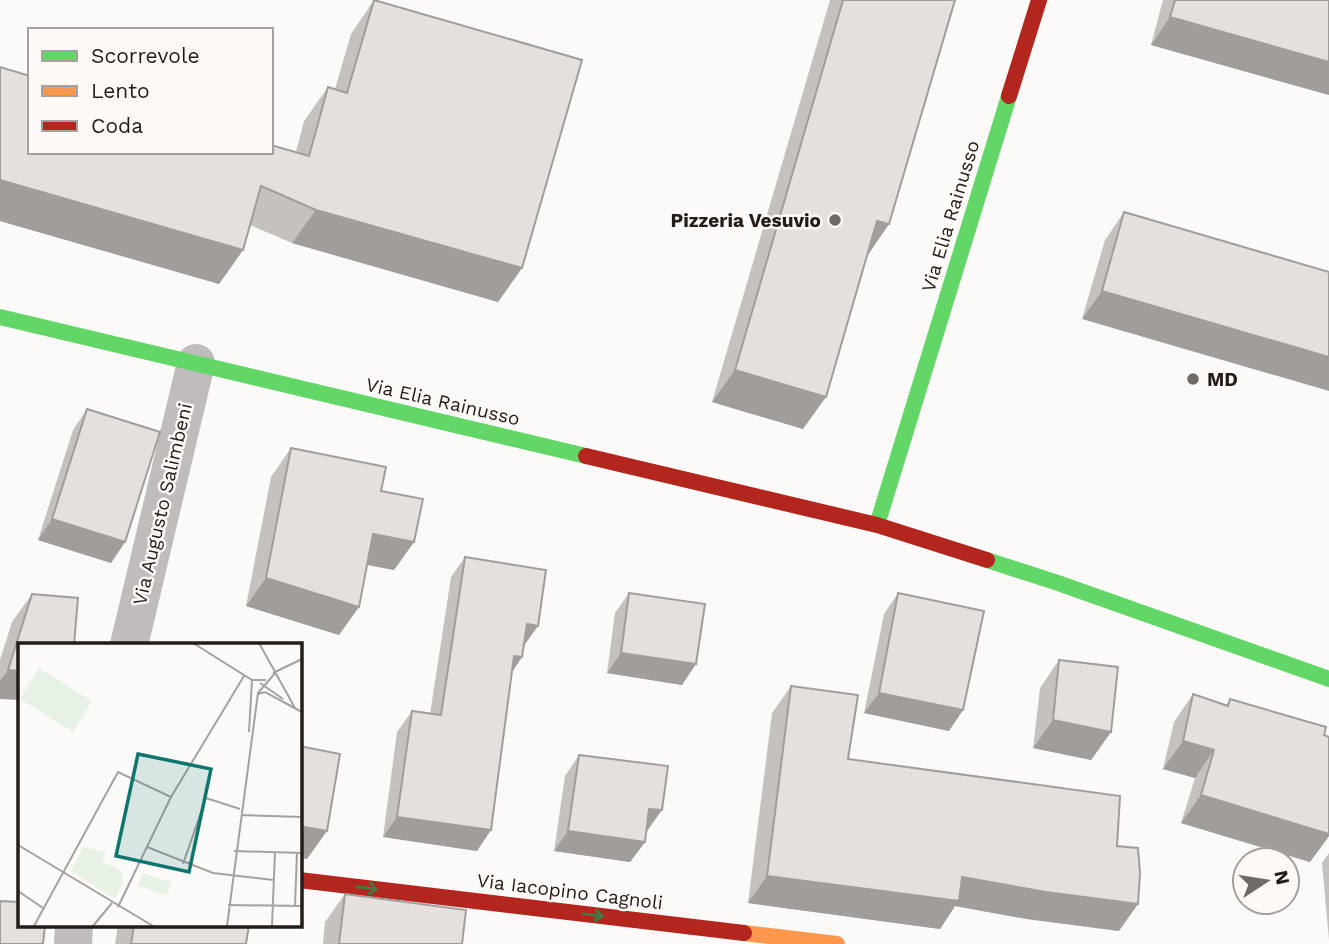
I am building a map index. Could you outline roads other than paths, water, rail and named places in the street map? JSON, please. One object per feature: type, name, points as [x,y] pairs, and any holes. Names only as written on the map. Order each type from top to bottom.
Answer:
[{"type":"street","name":"Via Elia Rainusso","points":[[877,525],[1039,0]]},
{"type":"street","name":"Via Elia Rainusso","points":[[0,317],[877,525],[1058,583],[1329,679]]},
{"type":"street","name":"Via Augusto Salimbeni","points":[[129,643],[196,363]]},
{"type":"street","name":"Via Iacopino Cagnoli","points":[[301,880],[837,944]]},
{"type":"street","points":[[73,944],[74,926]]},
{"type":"place","name":"Pizzeria Vesuvio","points":[[835,220]]},
{"type":"place","name":"MD","points":[[1193,379]]}]
